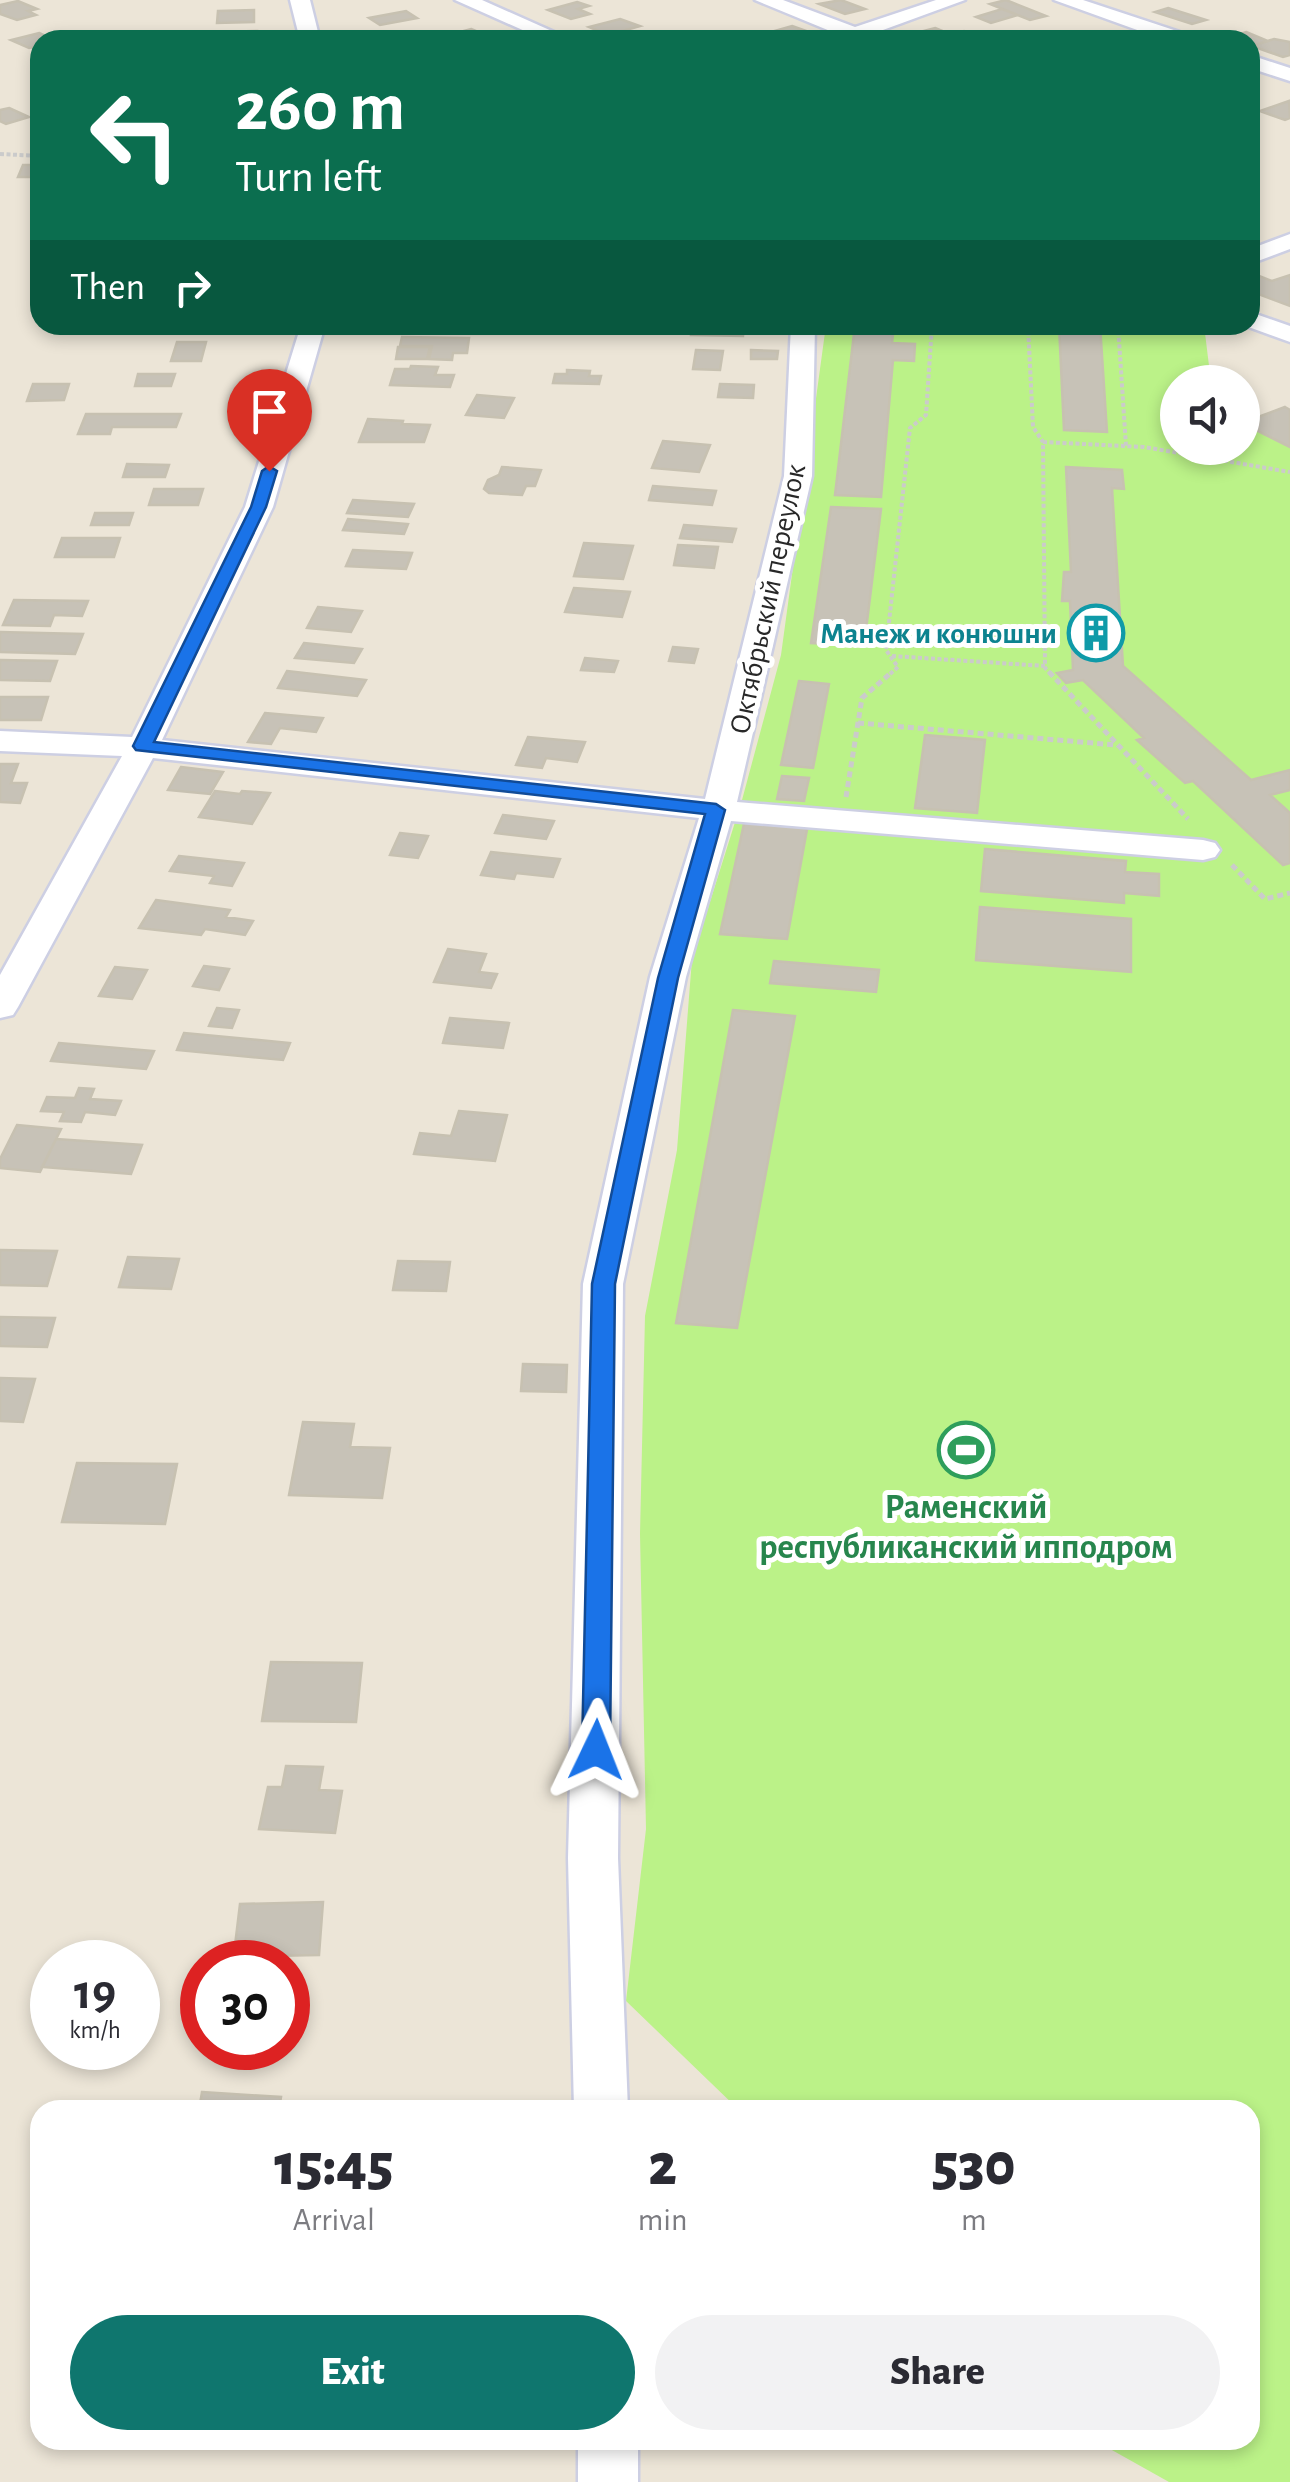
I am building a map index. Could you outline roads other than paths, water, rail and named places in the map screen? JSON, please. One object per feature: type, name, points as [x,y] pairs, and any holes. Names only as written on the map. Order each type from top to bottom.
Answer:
[{"type":"street","points":[[300,0],[308,30]]},
{"type":"street","points":[[466,0],[538,30]]},
{"type":"street","points":[[765,0],[845,30]]},
{"type":"street","points":[[861,30],[955,0]]},
{"type":"street","points":[[1064,0],[1155,30]]},
{"type":"street","points":[[1260,65],[1290,77]]},
{"type":"street","points":[[1263,88],[1290,77]]},
{"type":"street","points":[[1260,253],[1290,242]]},
{"type":"street","points":[[1260,322],[1290,335]]},
{"type":"street","points":[[0,1007],[142,746],[258,507],[309,335]]},
{"type":"street","name":"Октябрьский переулок","points":[[601,2100],[593,1858],[603,1284],[668,978],[734,756],[798,476],[803,335]]},
{"type":"street","points":[[0,741],[142,746],[716,810],[1209,846]]},
{"type":"street","points":[[608,2450],[608,2482]]},
{"type":"place","name":"Манеж и конюшни","points":[[1096,633]]},
{"type":"place","name":"Раменский республиканский ипподром","points":[[966,1450]]}]
